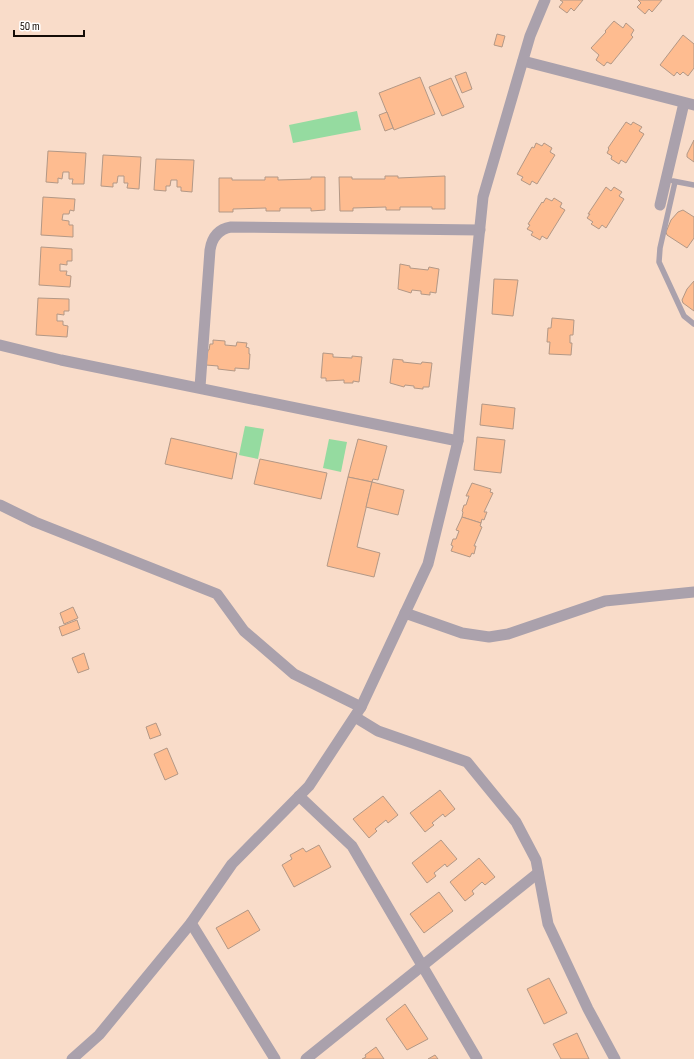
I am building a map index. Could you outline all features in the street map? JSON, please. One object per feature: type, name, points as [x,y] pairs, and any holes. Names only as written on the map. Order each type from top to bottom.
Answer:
[{"type":"street","points":[[72,1059],[99,1035],[191,923],[232,864],[309,786],[362,707],[428,564],[458,441],[483,197],[530,36],[545,0]]},
{"type":"street","points":[[523,61],[689,104],[671,180],[660,206]]},
{"type":"street","points":[[200,387],[210,250],[216,235],[223,229],[231,226],[480,230]]},
{"type":"street","points":[[0,345],[61,360],[200,387],[458,441]]},
{"type":"street","points":[[0,505],[35,522],[217,594],[244,631],[294,674],[362,707]]},
{"type":"street","points":[[405,613],[462,633],[489,637],[508,634],[605,601],[694,592]]},
{"type":"street","points":[[355,717],[378,731],[467,762],[516,822],[536,860],[548,924],[588,1009],[616,1059]]},
{"type":"street","points":[[299,796],[352,846],[477,1059]]},
{"type":"street","points":[[306,1059],[538,873]]},
{"type":"street","points":[[191,923],[275,1059]]},
{"type":"lane","points":[[694,185],[671,180],[659,262],[684,316],[694,324]]},
{"type":"green space","points":[[357,111],[361,130],[293,143],[289,125]]},
{"type":"green space","points":[[245,426],[264,429],[258,459],[239,455]]},
{"type":"green space","points":[[329,439],[347,442],[341,472],[323,468]]},
{"type":"building","points":[[560,0],[583,0],[574,11],[571,8],[567,13],[559,7],[563,2]]},
{"type":"building","points":[[638,0],[662,0],[652,12],[649,9],[645,14],[637,7],[641,3]]},
{"type":"building","points":[[614,21],[623,28],[626,23],[634,30],[631,35],[633,37],[611,64],[607,62],[604,66],[596,60],[599,55],[591,48]]},
{"type":"building","points":[[497,34],[505,36],[502,47],[494,45]]},
{"type":"building","points":[[683,35],[694,44],[694,68],[688,76],[683,72],[680,75],[677,72],[674,76],[660,65]]},
{"type":"building","points":[[466,72],[472,89],[462,93],[455,76]]},
{"type":"building","points":[[420,77],[435,114],[394,130],[379,93]]},
{"type":"building","points":[[451,78],[464,107],[442,116],[429,87]]},
{"type":"building","points":[[387,112],[393,128],[385,131],[379,115]]},
{"type":"building","points":[[626,122],[631,125],[633,122],[642,127],[639,131],[644,134],[626,163],[621,160],[619,164],[611,159],[612,156],[607,153],[608,148]]},
{"type":"building","points":[[694,140],[694,162],[687,157],[687,154]]},
{"type":"building","points":[[536,143],[542,146],[544,143],[552,148],[550,152],[555,155],[537,184],[532,181],[530,185],[521,180],[523,177],[517,174],[532,147],[534,148]]},
{"type":"building","points":[[48,151],[86,153],[84,184],[72,184],[73,179],[69,179],[69,172],[63,172],[62,179],[58,178],[58,183],[46,182]]},
{"type":"building","points":[[103,155],[141,157],[139,189],[127,188],[128,183],[124,183],[124,176],[118,176],[117,183],[113,183],[113,187],[101,186]]},
{"type":"building","points":[[156,159],[194,160],[192,192],[181,191],[181,187],[177,187],[177,180],[171,180],[170,186],[166,186],[166,191],[154,190]]},
{"type":"building","points":[[385,176],[398,176],[398,178],[445,176],[445,209],[432,209],[432,207],[400,207],[400,210],[386,210],[386,207],[353,208],[353,211],[340,211],[339,177],[352,177],[352,179],[385,179]]},
{"type":"building","points":[[265,177],[278,177],[278,180],[325,177],[325,210],[311,211],[311,208],[280,208],[280,211],[266,211],[266,208],[233,209],[233,212],[219,212],[219,178],[232,178],[232,180],[265,180]]},
{"type":"building","points":[[606,187],[611,191],[614,187],[622,192],[619,196],[624,199],[606,228],[602,225],[599,229],[591,224],[593,222],[587,218],[590,214],[588,214]]},
{"type":"building","points":[[43,197],[75,199],[74,211],[70,210],[69,214],[63,214],[62,220],[69,221],[69,225],[73,225],[73,237],[41,235]]},
{"type":"building","points":[[546,198],[552,201],[554,198],[562,203],[560,207],[565,210],[547,239],[542,236],[540,240],[531,235],[533,232],[527,229],[530,225],[528,224]]},
{"type":"building","points":[[683,210],[694,217],[694,238],[687,248],[667,235],[666,232],[671,220],[678,212]]},
{"type":"building","points":[[41,247],[72,249],[72,261],[67,261],[67,265],[60,264],[60,271],[67,271],[66,275],[71,276],[70,287],[39,285]]},
{"type":"building","points":[[400,264],[410,266],[410,268],[428,270],[429,267],[439,269],[436,293],[430,292],[430,295],[421,294],[421,291],[412,290],[411,293],[398,289]]},
{"type":"building","points":[[494,279],[518,280],[513,316],[492,314]]},
{"type":"building","points":[[694,281],[694,311],[683,303],[682,300],[687,289]]},
{"type":"building","points":[[38,298],[69,299],[69,311],[64,311],[64,315],[57,314],[57,321],[63,321],[63,325],[68,326],[67,337],[36,335]]},
{"type":"building","points":[[552,318],[574,320],[573,335],[570,335],[570,343],[572,343],[571,355],[549,354],[550,342],[547,342],[548,328],[551,328]]},
{"type":"building","points":[[213,340],[225,341],[225,345],[236,346],[237,342],[247,343],[246,347],[249,348],[250,354],[249,369],[235,368],[235,371],[218,369],[218,366],[206,365],[208,350],[210,344],[213,344]]},
{"type":"building","points":[[323,353],[333,354],[333,357],[362,357],[359,382],[353,381],[353,383],[344,383],[344,380],[326,381],[326,378],[321,378]]},
{"type":"building","points":[[393,359],[421,364],[422,362],[432,363],[429,387],[423,387],[423,389],[405,385],[404,387],[390,383]]},
{"type":"building","points":[[482,404],[515,408],[513,429],[480,425]]},
{"type":"building","points":[[477,437],[505,440],[501,473],[474,470]]},
{"type":"building","points":[[171,438],[237,453],[232,479],[165,464]]},
{"type":"building","points":[[358,439],[387,446],[378,480],[373,479],[372,482],[348,477]]},
{"type":"building","points":[[260,459],[327,473],[321,499],[254,484]]},
{"type":"building","points":[[348,477],[372,482],[357,547],[380,553],[374,577],[327,566]]},
{"type":"building","points":[[372,482],[404,490],[398,515],[366,507]]},
{"type":"building","points":[[472,483],[491,489],[490,492],[493,493],[484,512],[487,512],[484,520],[482,519],[481,523],[462,517],[464,505],[466,505],[469,496],[466,496]]},
{"type":"building","points":[[462,517],[481,523],[480,526],[482,527],[474,546],[476,546],[474,554],[472,553],[470,557],[451,551],[453,546],[451,545],[453,539],[456,539],[459,531],[456,530]]},
{"type":"building","points":[[73,607],[78,618],[64,624],[60,613]]},
{"type":"building","points":[[77,620],[80,629],[62,636],[59,627]]},
{"type":"building","points":[[84,653],[89,669],[78,673],[72,658]]},
{"type":"building","points":[[156,723],[161,735],[150,739],[146,727]]},
{"type":"building","points":[[167,748],[178,774],[165,780],[154,754]]},
{"type":"building","points":[[440,790],[455,809],[445,817],[443,814],[432,823],[434,825],[425,832],[410,813]]},
{"type":"building","points":[[383,796],[398,815],[388,823],[386,820],[375,829],[377,831],[369,838],[353,819]]},
{"type":"building","points":[[441,840],[457,859],[447,867],[445,864],[434,873],[436,876],[427,883],[412,863]]},
{"type":"building","points":[[319,845],[331,867],[294,887],[282,865],[292,859],[290,855],[303,848],[306,852]]},
{"type":"building","points":[[479,858],[495,877],[485,885],[482,882],[472,891],[474,894],[465,901],[450,882]]},
{"type":"building","points":[[439,892],[453,911],[424,933],[410,914]]},
{"type":"building","points":[[248,910],[260,930],[228,949],[216,928]]},
{"type":"building","points":[[549,978],[567,1013],[544,1024],[527,989]]},
{"type":"building","points":[[405,1004],[428,1039],[407,1050],[386,1019]]},
{"type":"building","points":[[577,1033],[589,1059],[561,1059],[553,1044]]},
{"type":"building","points":[[376,1047],[384,1059],[362,1059],[366,1057],[365,1055]]},
{"type":"building","points":[[435,1055],[438,1059],[428,1059]]}]
